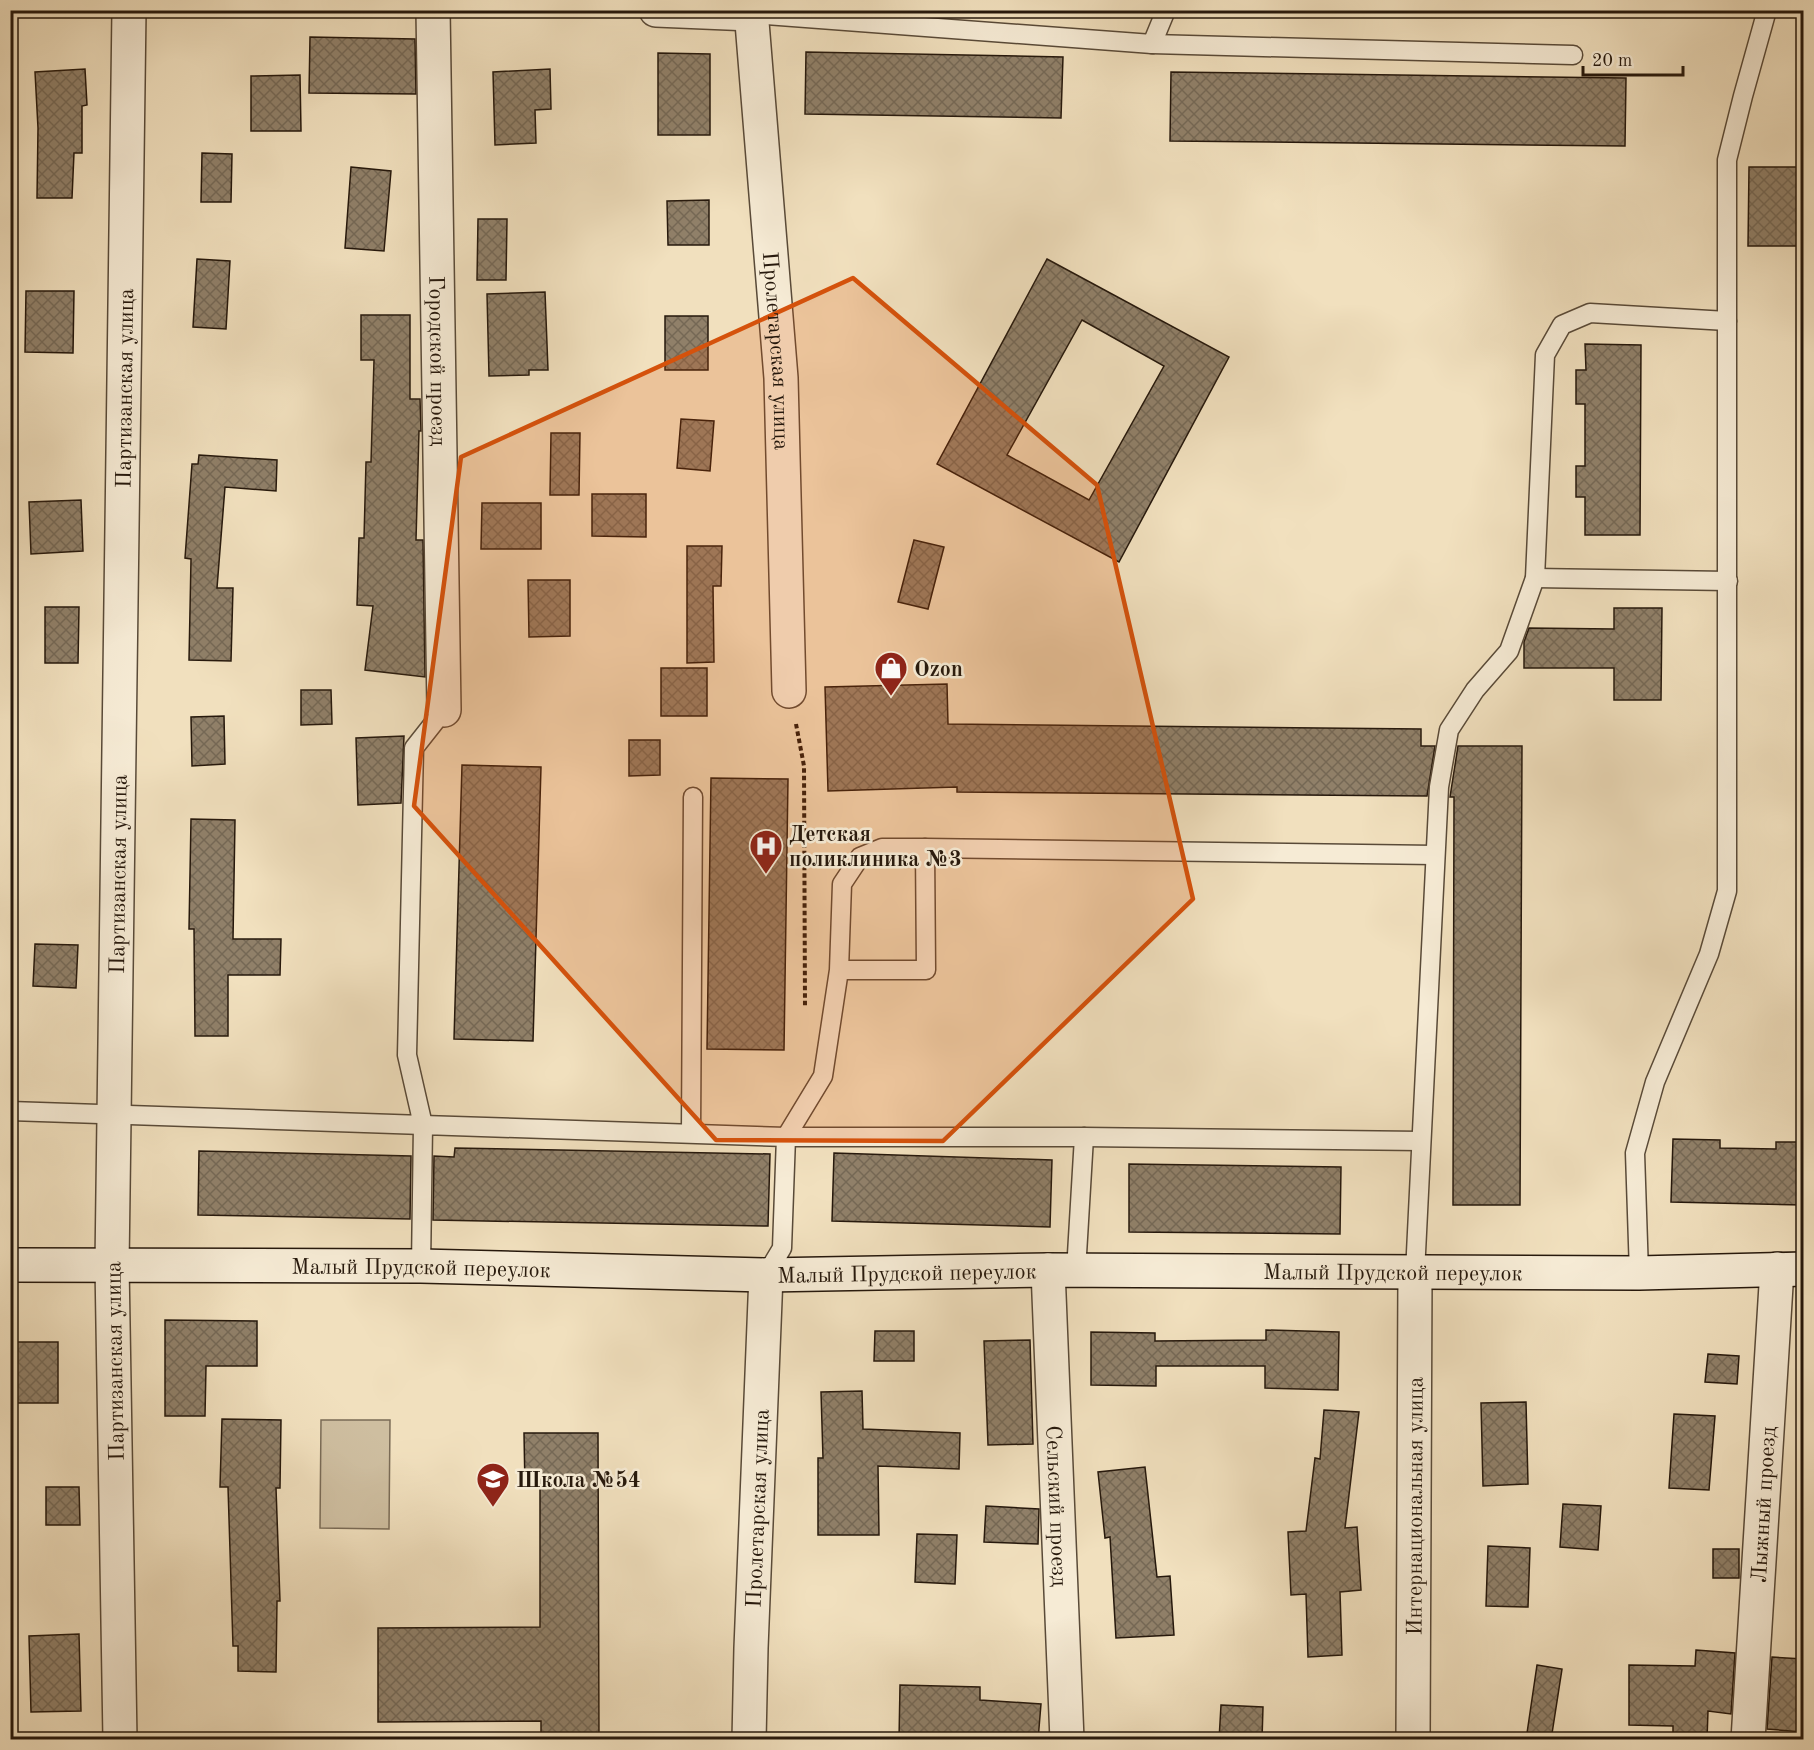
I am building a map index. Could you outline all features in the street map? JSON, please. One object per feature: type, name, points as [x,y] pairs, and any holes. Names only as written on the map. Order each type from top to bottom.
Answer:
[{"type":"street","name":"Партизанская улица","points":[[120,1740],[112,1265],[129,10]]},
{"type":"street","name":"Городской проезд","points":[[432,10],[444,710]]},
{"type":"street","points":[[656,10],[751,12]]},
{"type":"street","name":"Пролетарская улица","points":[[751,12],[780,378],[789,691]]},
{"type":"street","name":"Малый Прудской переулок","points":[[10,1265],[421,1266],[766,1275],[1062,1271],[1639,1273],[1790,1269]]},
{"type":"street","name":"Лыжный проезд","points":[[1748,1740],[1790,1269]]},
{"type":"street","name":"Сельский проезд","points":[[1062,1271],[1066,1740]]},
{"type":"street","name":"Интернациональная улица","points":[[1413,1740],[1415,1273]]},
{"type":"street","name":"Пролетарская улица","points":[[749,1740],[766,1275]]},
{"type":"lane","points":[[1152,44],[1167,10]]},
{"type":"lane","points":[[1639,1273],[1635,1153],[1655,1082],[1709,954],[1727,891],[1727,160],[1767,10]]},
{"type":"lane","points":[[751,12],[1152,44],[1573,55]]},
{"type":"lane","points":[[1415,1273],[1438,787],[1449,730],[1475,690],[1509,651],[1535,578],[1545,356],[1562,325],[1590,313],[1727,321]]},
{"type":"lane","points":[[1535,578],[1728,581]]},
{"type":"lane","points":[[421,1266],[423,1125],[407,1055],[414,747],[444,710]]},
{"type":"lane","points":[[691,1133],[693,796]]},
{"type":"lane","points":[[766,1275],[782,1248],[786,1137],[823,1076],[839,970],[842,884],[860,857],[882,848],[1435,855]]},
{"type":"lane","points":[[839,970],[926,970],[925,848]]},
{"type":"lane","points":[[10,1111],[786,1137],[1084,1137],[1422,1141]]},
{"type":"lane","points":[[1062,1271],[1084,1137]]},
{"type":"path","points":[[789,691],[804,765],[805,1015]]},
{"type":"highlighted area","points":[[853,278],[1097,485],[1193,899],[943,1141],[716,1140],[414,806],[461,457]]},
{"type":"shaded area","points":[[321,1420],[390,1420],[389,1529],[320,1528]]},
{"type":"building","points":[[310,37],[415,39],[416,94],[309,93]]},
{"type":"building","points":[[806,52],[1063,57],[1061,118],[805,114]]},
{"type":"building","points":[[658,53],[710,54],[710,135],[658,135]]},
{"type":"building","points":[[85,69],[87,105],[82,106],[82,153],[74,153],[72,198],[37,198],[38,128],[35,72]]},
{"type":"building","points":[[550,69],[551,109],[535,110],[536,143],[495,145],[493,72]]},
{"type":"building","points":[[1171,72],[1626,78],[1625,146],[1170,141]]},
{"type":"building","points":[[300,75],[301,131],[251,131],[251,76]]},
{"type":"building","points":[[202,153],[232,154],[231,202],[201,202]]},
{"type":"building","points":[[351,167],[391,171],[384,251],[345,248]]},
{"type":"building","points":[[1749,167],[1803,167],[1803,246],[1748,246]]},
{"type":"building","points":[[709,200],[709,245],[668,245],[667,201]]},
{"type":"building","points":[[478,219],[507,219],[506,280],[477,280]]},
{"type":"building","points":[[197,259],[230,261],[226,329],[193,327]]},
{"type":"building","points":[[1047,259],[1229,357],[1119,562],[937,464]],"holes":[[[1082,320],[1164,366],[1089,500],[1007,455]]]},
{"type":"building","points":[[26,291],[74,291],[73,353],[25,352]]},
{"type":"building","points":[[545,292],[548,370],[529,370],[529,375],[489,376],[487,294]]},
{"type":"building","points":[[361,315],[410,315],[410,399],[420,399],[421,431],[419,431],[416,540],[423,540],[425,677],[365,670],[373,606],[357,605],[359,538],[364,538],[366,462],[371,462],[374,360],[361,360]]},
{"type":"building","points":[[665,316],[708,316],[708,370],[665,370]]},
{"type":"building","points":[[1585,344],[1641,345],[1640,535],[1585,535],[1585,497],[1576,497],[1576,466],[1585,466],[1585,404],[1576,404],[1576,370],[1586,370]]},
{"type":"building","points":[[681,419],[714,421],[710,471],[677,468]]},
{"type":"building","points":[[551,433],[580,433],[579,495],[550,495]]},
{"type":"building","points":[[199,455],[277,460],[276,491],[225,487],[217,588],[233,588],[231,661],[189,660],[191,559],[185,558],[192,464],[198,464]]},
{"type":"building","points":[[592,494],[646,494],[646,537],[592,536]]},
{"type":"building","points":[[81,500],[83,551],[31,554],[29,502]]},
{"type":"building","points":[[482,503],[541,503],[541,549],[481,549]]},
{"type":"building","points":[[914,540],[944,547],[928,609],[898,602]]},
{"type":"building","points":[[687,546],[722,546],[721,586],[713,586],[714,662],[687,663]]},
{"type":"building","points":[[528,580],[570,580],[570,636],[529,637]]},
{"type":"building","points":[[45,607],[79,607],[78,663],[45,663]]},
{"type":"building","points":[[1614,608],[1662,608],[1661,700],[1614,700],[1614,668],[1524,668],[1524,642],[1529,628],[1614,629]]},
{"type":"building","points":[[661,668],[707,668],[707,716],[661,716]]},
{"type":"building","points":[[947,684],[948,724],[1421,729],[1421,746],[1435,746],[1427,796],[957,792],[957,787],[828,791],[825,687]]},
{"type":"building","points":[[301,690],[331,690],[332,724],[301,725]]},
{"type":"building","points":[[224,716],[225,764],[192,766],[191,717]]},
{"type":"building","points":[[404,736],[401,803],[358,805],[356,738]]},
{"type":"building","points":[[629,740],[660,740],[660,775],[629,776]]},
{"type":"building","points":[[1458,746],[1522,746],[1520,1205],[1453,1205],[1454,797],[1450,797]]},
{"type":"building","points":[[462,765],[541,767],[533,1041],[454,1039]]},
{"type":"building","points":[[711,778],[788,779],[784,1050],[707,1049]]},
{"type":"building","points":[[191,819],[235,820],[233,939],[281,939],[280,975],[228,975],[228,1036],[195,1036],[194,929],[189,929]]},
{"type":"building","points":[[35,944],[78,945],[76,988],[33,986]]},
{"type":"building","points":[[1673,1139],[1720,1140],[1720,1148],[1776,1149],[1776,1142],[1803,1142],[1803,1205],[1671,1202]]},
{"type":"building","points":[[455,1148],[770,1154],[768,1226],[433,1220],[434,1156],[454,1157]]},
{"type":"building","points":[[199,1151],[411,1156],[410,1219],[198,1215]]},
{"type":"building","points":[[834,1153],[1052,1160],[1050,1227],[832,1221]]},
{"type":"building","points":[[1129,1164],[1341,1167],[1340,1234],[1129,1232]]},
{"type":"building","points":[[165,1320],[257,1321],[257,1366],[206,1366],[205,1416],[165,1416]]},
{"type":"building","points":[[1266,1330],[1339,1332],[1338,1390],[1265,1388],[1265,1366],[1156,1366],[1156,1386],[1091,1385],[1091,1332],[1155,1333],[1155,1341],[1266,1340]]},
{"type":"building","points":[[875,1331],[914,1331],[914,1361],[874,1361]]},
{"type":"building","points":[[1030,1340],[1033,1444],[988,1445],[984,1341]]},
{"type":"building","points":[[10,1342],[58,1342],[58,1403],[10,1403]]},
{"type":"building","points":[[1708,1354],[1739,1356],[1737,1384],[1705,1382]]},
{"type":"building","points":[[862,1391],[863,1429],[960,1433],[959,1469],[878,1466],[879,1535],[818,1535],[818,1458],[823,1458],[821,1392]]},
{"type":"building","points":[[1526,1402],[1528,1484],[1483,1486],[1481,1403]]},
{"type":"building","points":[[1324,1410],[1359,1412],[1345,1528],[1357,1527],[1361,1590],[1340,1592],[1342,1655],[1308,1657],[1306,1594],[1291,1595],[1288,1532],[1306,1531],[1315,1458],[1320,1459]]},
{"type":"building","points":[[1674,1414],[1715,1416],[1709,1490],[1669,1488]]},
{"type":"building","points":[[222,1419],[281,1420],[280,1488],[276,1488],[280,1601],[277,1601],[276,1672],[238,1671],[238,1646],[233,1646],[228,1487],[220,1487]]},
{"type":"building","points":[[524,1433],[598,1433],[599,1740],[541,1740],[541,1721],[378,1722],[378,1628],[540,1627],[540,1488],[525,1488]]},
{"type":"building","points":[[1145,1467],[1157,1577],[1170,1576],[1174,1635],[1116,1638],[1110,1537],[1105,1538],[1098,1472]]},
{"type":"building","points":[[46,1487],[79,1487],[80,1525],[46,1525]]},
{"type":"building","points":[[1563,1504],[1601,1506],[1598,1550],[1560,1547]]},
{"type":"building","points":[[986,1506],[1039,1509],[1038,1544],[984,1542]]},
{"type":"building","points":[[917,1534],[957,1535],[955,1584],[915,1582]]},
{"type":"building","points":[[1488,1546],[1530,1548],[1528,1607],[1486,1606]]},
{"type":"building","points":[[1713,1549],[1739,1549],[1739,1578],[1713,1578]]},
{"type":"building","points":[[79,1634],[81,1711],[31,1712],[29,1636]]},
{"type":"building","points":[[1696,1650],[1735,1653],[1731,1714],[1708,1711],[1707,1740],[1673,1740],[1673,1726],[1629,1725],[1629,1665],[1695,1666]]},
{"type":"building","points":[[1772,1657],[1803,1659],[1803,1732],[1767,1729]]},
{"type":"building","points":[[1537,1665],[1562,1669],[1551,1740],[1526,1740]]},
{"type":"building","points":[[900,1685],[980,1687],[980,1700],[1041,1704],[1038,1740],[899,1740]]},
{"type":"building","points":[[1221,1705],[1263,1707],[1262,1740],[1219,1740]]},
{"type":"place","name":"Ozon","points":[[891,697]]},
{"type":"place","name":"Детская поликлиника №3","points":[[766,875]]},
{"type":"place","name":"Школа №54","points":[[493,1508]]}]
